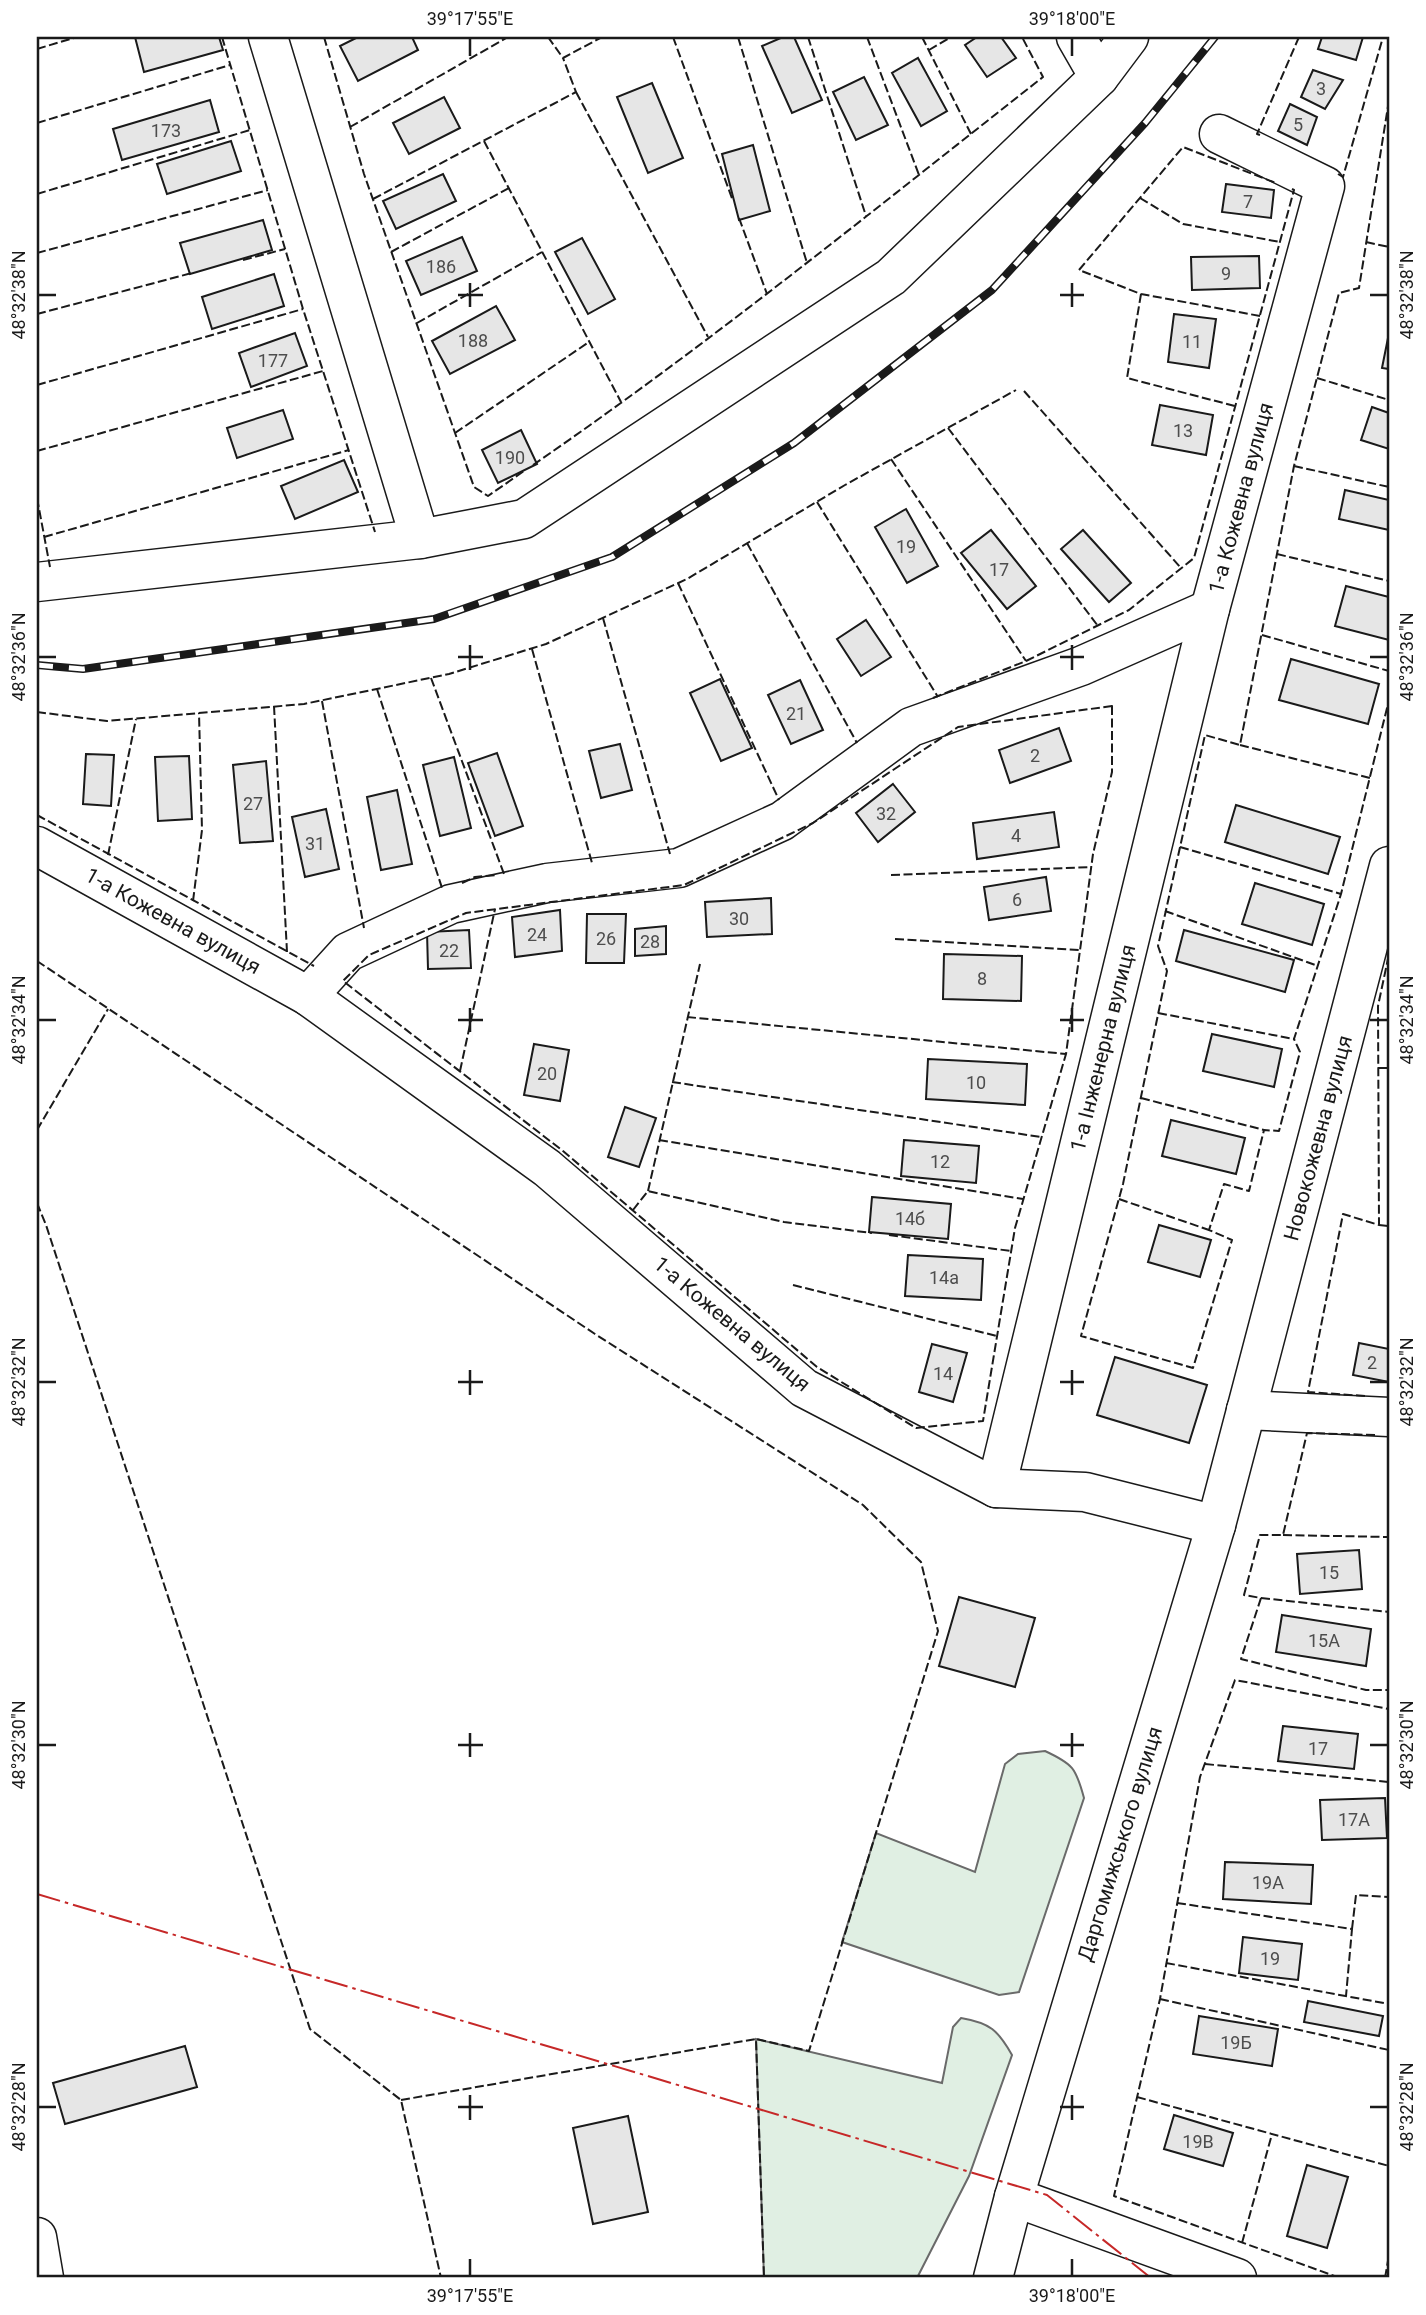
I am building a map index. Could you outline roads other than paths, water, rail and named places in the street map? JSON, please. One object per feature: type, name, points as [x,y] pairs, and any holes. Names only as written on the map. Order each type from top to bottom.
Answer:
[{"type":"street","points":[[268,37],[421,539]]},
{"type":"street","points":[[1076,37],[1099,77]]},
{"type":"street","points":[[37,582],[421,539],[524,519],[891,277],[1099,77],[1129,37]]},
{"type":"street","name":"1-а Кожевна вулиця","points":[[308,996],[348,953],[451,904],[547,883],[679,868],[782,821],[911,727],[1081,666],[1210,609],[1325,186],[1219,134]]},
{"type":"street","name":"1-а Інженерна вулиця","points":[[996,1488],[1210,609]]},
{"type":"street","name":"1-а Кожевна вулиця","points":[[37,845],[308,996],[547,1168],[804,1388],[996,1488],[1085,1492],[1216,1525]]},
{"type":"street","name":"Новокожевна вулиця","points":[[1246,1410],[1389,866]]},
{"type":"street","points":[[1246,1410],[1389,1417]]},
{"type":"street","name":"Даргомижського вулиця","points":[[993,2278],[1014,2197],[1216,1525],[1246,1410]]},
{"type":"street","points":[[1014,2197],[1237,2278]]},
{"type":"street","points":[[37,2237],[44,2278]]},
{"type":"railway","points":[[37,665],[83,669],[434,619],[612,557],[794,443],[992,290],[1145,123],[1215,37]]}]
